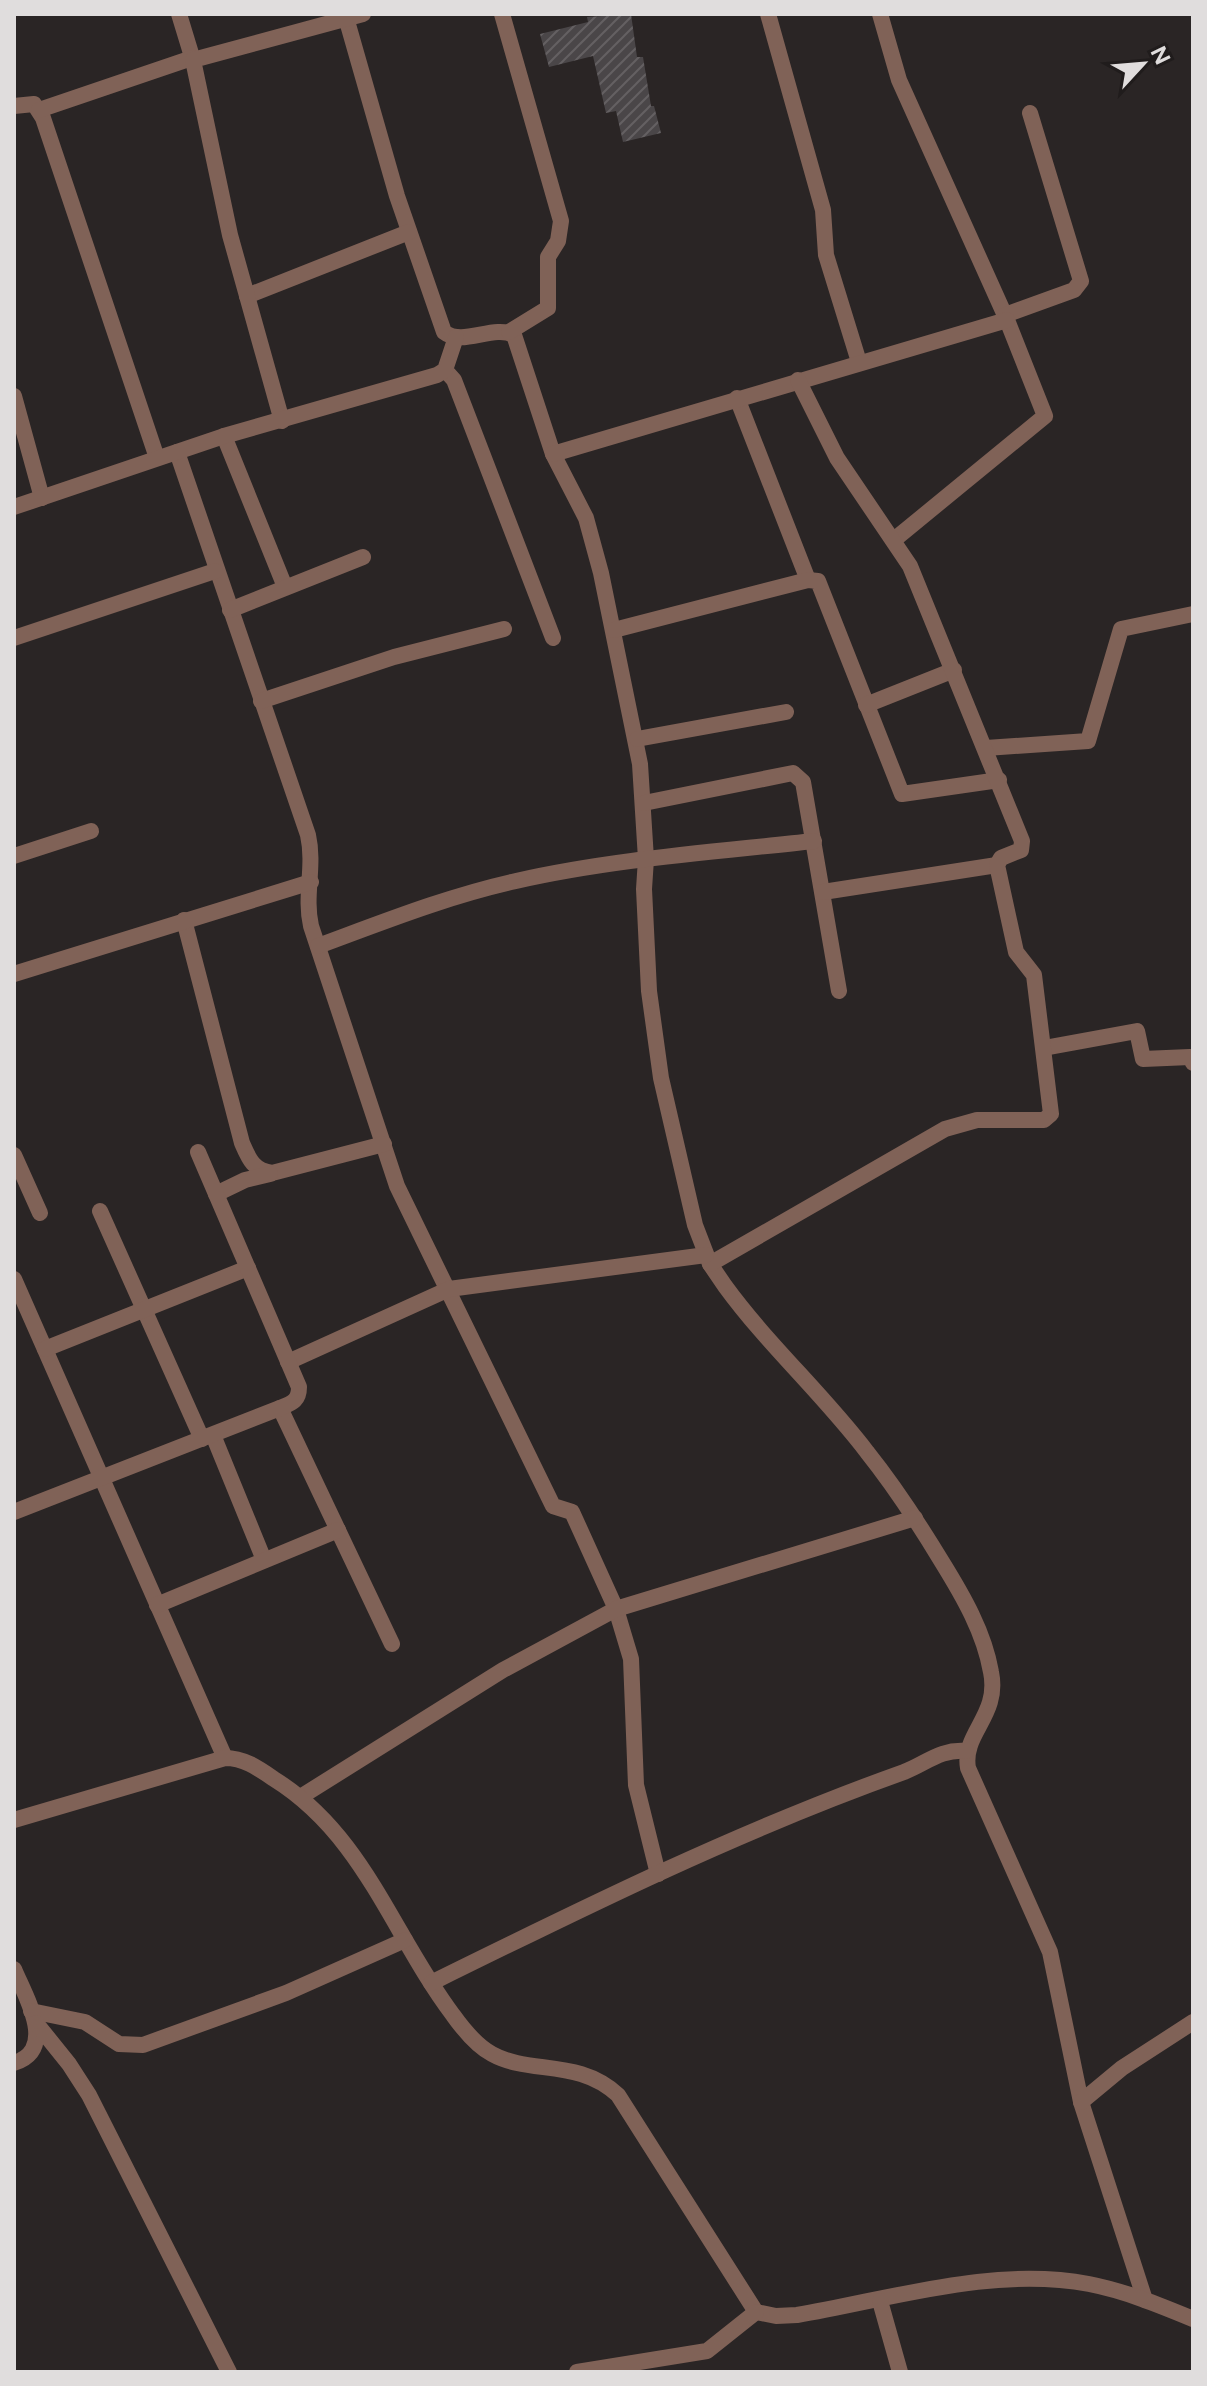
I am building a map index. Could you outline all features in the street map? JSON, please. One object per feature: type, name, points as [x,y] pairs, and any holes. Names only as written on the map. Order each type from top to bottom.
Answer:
[{"type":"street","points":[[179,14],[193,59],[216,180],[282,421]]},
{"type":"street","points":[[39,110],[193,59],[351,16],[409,232],[444,332],[456,337],[509,332],[548,308],[548,257],[558,241],[561,221],[502,14]]},
{"type":"street","points":[[768,14],[823,210],[826,255],[859,362]]},
{"type":"street","points":[[880,14],[899,80],[1006,318],[1045,416],[895,539]]},
{"type":"street","points":[[14,106],[31,102],[39,110],[157,458]]},
{"type":"street","points":[[553,454],[1006,318],[1074,290],[1081,281],[1030,113]]},
{"type":"street","points":[[247,296],[409,232]]},
{"type":"street","points":[[509,332],[517,340],[553,454],[586,518],[637,739],[644,803],[644,907],[653,1033],[688,1202],[708,1260],[740,1307],[866,1450],[915,1518],[968,1605],[992,1674],[992,1704],[966,1751],[968,1768],[1050,1952],[1081,2102],[1145,2300]]},
{"type":"street","points":[[445,370],[456,337]]},
{"type":"street","points":[[14,507],[224,436],[445,370]]},
{"type":"street","points":[[445,370],[454,380],[553,638]]},
{"type":"street","points":[[288,1362],[449,1289],[708,1260],[945,1129],[977,1120],[1049,1118],[1051,1114],[1034,975],[1016,952],[997,865],[1001,858],[1023,846],[954,670],[895,539],[837,458],[798,380]]},
{"type":"street","points":[[14,396],[42,498]]},
{"type":"street","points":[[737,398],[808,580]]},
{"type":"street","points":[[224,436],[285,587]]},
{"type":"street","points":[[177,452],[215,571],[308,835],[311,882],[309,918],[397,1186],[553,1506],[572,1512],[616,1609],[634,1681],[638,1802],[658,1874]]},
{"type":"street","points":[[230,610],[363,557]]},
{"type":"street","points":[[14,638],[215,571]]},
{"type":"street","points":[[614,630],[808,580],[818,581],[902,794],[999,780]]},
{"type":"street","points":[[986,748],[1088,741],[1121,629],[1193,614]]},
{"type":"street","points":[[261,701],[394,657],[504,629]]},
{"type":"street","points":[[866,705],[954,670]]},
{"type":"street","points":[[637,739],[786,712]]},
{"type":"street","points":[[644,803],[795,774],[803,782],[839,991]]},
{"type":"street","points":[[14,856],[91,831]]},
{"type":"street","points":[[318,946],[464,894],[518,880],[646,859],[814,841]]},
{"type":"street","points":[[823,892],[997,865]]},
{"type":"street","points":[[14,974],[311,882]]},
{"type":"street","points":[[184,920],[242,1143],[252,1164],[262,1172],[272,1173]]},
{"type":"street","points":[[1044,1048],[1137,1031],[1143,1059],[1190,1057],[1193,1063]]},
{"type":"street","points":[[216,1194],[245,1180],[384,1144]]},
{"type":"street","points":[[14,1512],[280,1408],[295,1401],[299,1395],[288,1362],[198,1152]]},
{"type":"street","points":[[14,1155],[40,1213]]},
{"type":"street","points":[[100,1211],[264,1560]]},
{"type":"street","points":[[45,1349],[248,1268]]},
{"type":"street","points":[[14,1279],[225,1758]]},
{"type":"street","points":[[280,1408],[392,1644]]},
{"type":"street","points":[[302,1796],[503,1670],[616,1609],[915,1518]]},
{"type":"street","points":[[157,1605],[338,1530]]},
{"type":"street","points":[[431,1983],[801,1808],[907,1771],[943,1752],[966,1751]]},
{"type":"street","points":[[14,1820],[225,1758],[248,1762],[302,1796],[348,1846],[454,2017],[494,2056],[575,2072],[596,2079],[618,2095],[756,2312]]},
{"type":"street","points":[[34,2017],[85,2022],[119,2044],[143,2045],[286,1993],[405,1940]]},
{"type":"street","points":[[14,1969],[34,2017],[89,2095],[229,2372]]},
{"type":"street","points":[[14,2063],[32,2051],[37,2039],[34,2017]]},
{"type":"street","points":[[1081,2102],[1122,2068],[1193,2022]]},
{"type":"street","points":[[577,2372],[697,2354],[717,2346],[756,2312],[787,2316],[880,2301],[940,2287],[1036,2279],[1088,2284],[1145,2300],[1193,2319]]},
{"type":"street","points":[[880,2301],[900,2372]]},
{"type":"building","points":[[631,14],[637,57],[643,57],[651,106],[654,106],[661,133],[623,142],[616,111],[606,113],[593,56],[549,67],[540,34],[588,22],[587,17]]}]
